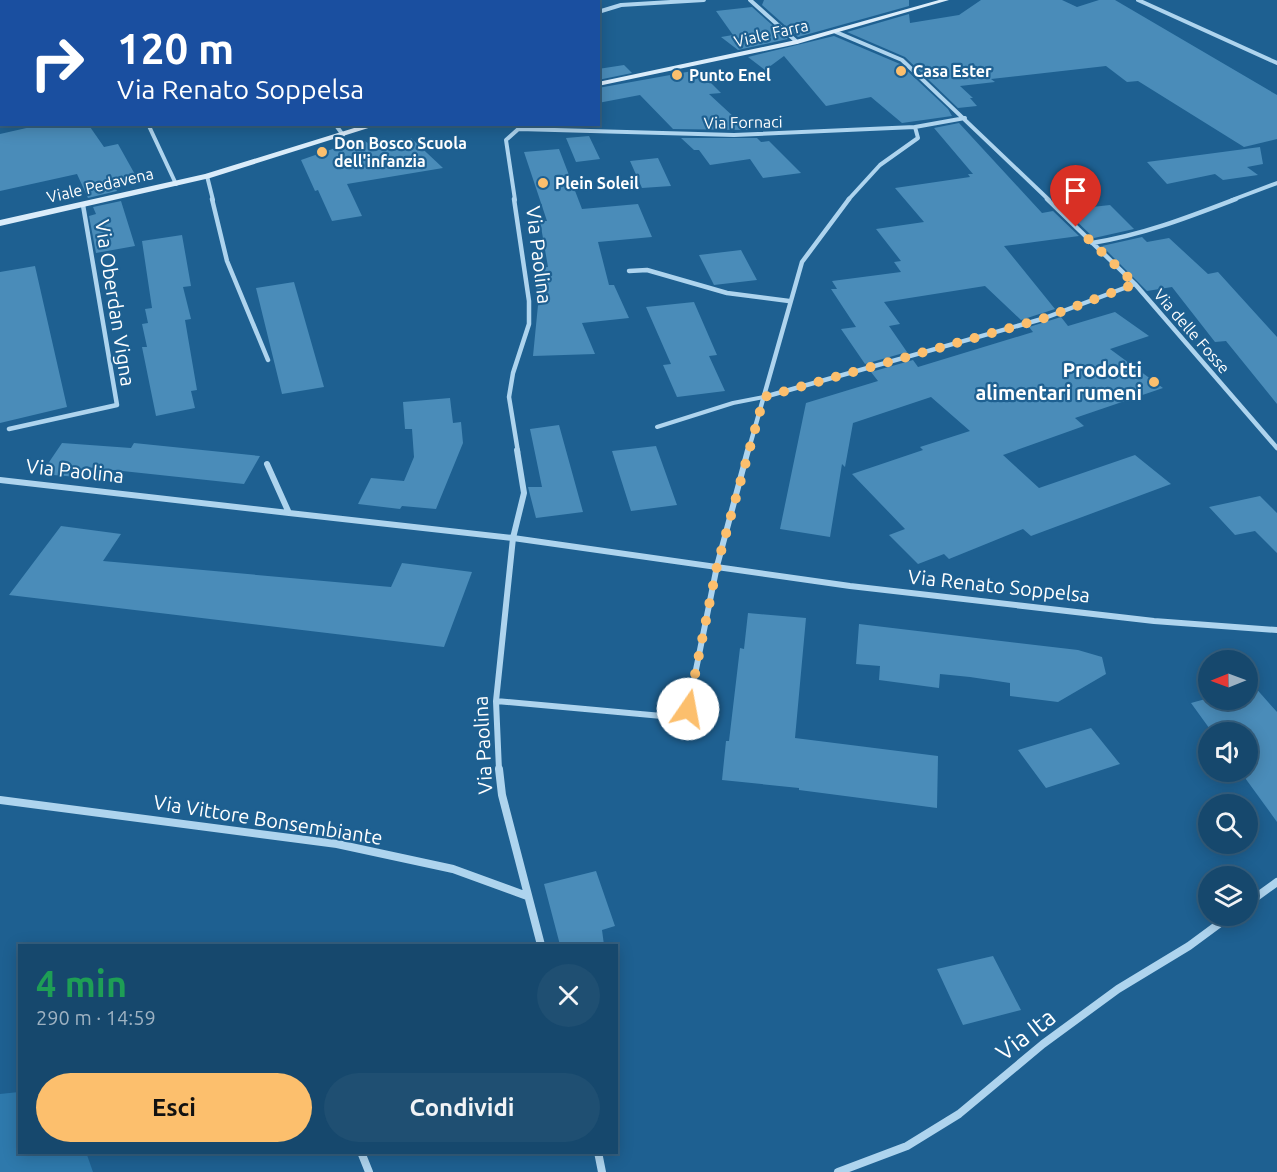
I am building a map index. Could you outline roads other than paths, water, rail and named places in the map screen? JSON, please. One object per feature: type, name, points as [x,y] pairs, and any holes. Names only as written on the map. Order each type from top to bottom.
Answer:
[{"type":"main road","name":"Viale Farra","points":[[600,84],[797,42],[946,0]]},
{"type":"main road","name":"Viale Pedavena","points":[[0,223],[207,176],[371,126]]},
{"type":"street","points":[[600,12],[641,3],[704,0]]},
{"type":"street","points":[[750,0],[797,42]]},
{"type":"street","points":[[1138,0],[1277,63]]},
{"type":"street","name":"Via delle Fosse","points":[[836,32],[902,60],[965,118],[1135,284],[1277,448]]},
{"type":"street","name":"Via Fornaci","points":[[522,127],[734,135],[915,127],[965,118]]},
{"type":"street","points":[[149,126],[176,184]]},
{"type":"street","points":[[336,126],[343,135]]},
{"type":"street","name":"Via Paolina","points":[[522,127],[506,140],[529,301],[529,324],[513,373],[508,397],[524,493],[513,538],[496,701],[497,746],[502,795],[541,944]]},
{"type":"street","points":[[496,701],[673,717],[688,709],[717,566],[802,261],[850,197],[880,165],[918,138],[915,127]]},
{"type":"street","points":[[207,176],[227,261],[268,360]]},
{"type":"street","points":[[1092,243],[1124,238],[1159,228],[1277,183]]},
{"type":"street","name":"Via Oberdan Vigna","points":[[9,429],[117,405],[83,205]]},
{"type":"street","points":[[629,271],[647,270],[727,293],[789,301]]},
{"type":"street","points":[[764,397],[1042,319],[1135,284]]},
{"type":"street","points":[[267,464],[288,513]]},
{"type":"street","name":"Via Paolina","points":[[0,480],[513,538]]},
{"type":"street","name":"Via Renato Soppelsa","points":[[513,538],[874,589],[1154,621],[1277,630]]},
{"type":"street","name":"Via Vittore Bonsembiante","points":[[0,800],[337,844],[453,869],[527,896]]},
{"type":"street","points":[[1258,896],[1277,882]]},
{"type":"street","name":"Via Ita","points":[[838,1172],[907,1146],[959,1114],[1043,1044],[1118,989],[1189,946],[1217,926]]},
{"type":"street","points":[[363,1154],[369,1172]]},
{"type":"street","points":[[598,1154],[602,1172]]},
{"type":"lane","points":[[657,427],[733,403],[764,397]]},
{"type":"place","name":"Casa Ester","points":[[901,71]]},
{"type":"place","name":"Punto Enel","points":[[677,75]]},
{"type":"place","name":"Don Bosco Scuola dell'infanzia","points":[[322,152]]},
{"type":"place","name":"Plein Soleil","points":[[543,183]]},
{"type":"place","name":"Prodotti alimentari rumeni","points":[[1154,382]]}]
